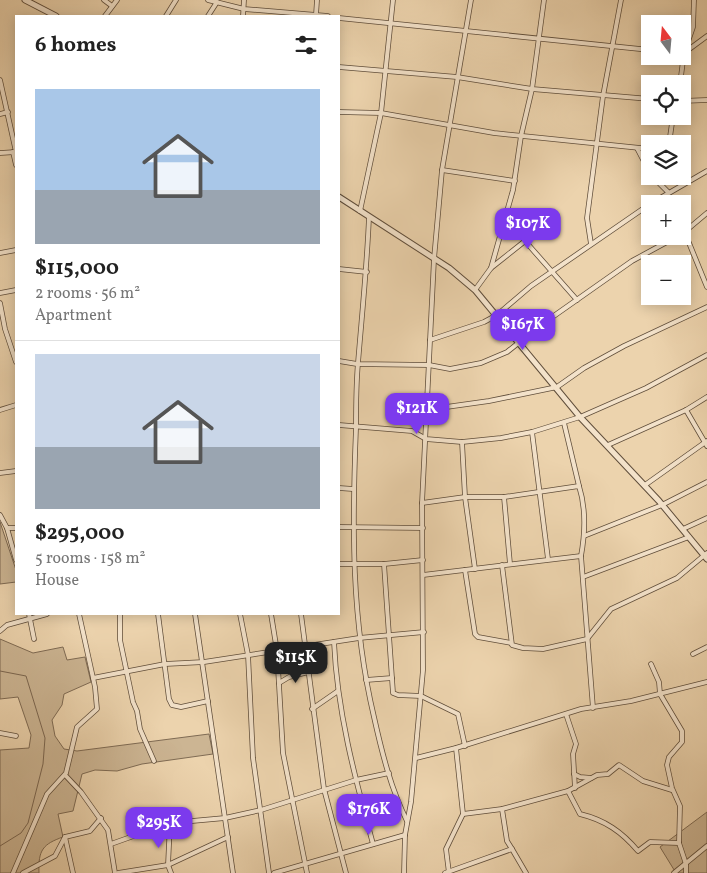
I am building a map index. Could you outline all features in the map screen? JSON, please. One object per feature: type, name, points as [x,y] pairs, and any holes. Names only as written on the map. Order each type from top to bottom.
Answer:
[{"type":"street","points":[[26,0],[54,15]]},
{"type":"street","points":[[104,0],[112,6]]},
{"type":"street","points":[[106,15],[116,0]]},
{"type":"street","points":[[167,15],[176,0]]},
{"type":"street","points":[[208,0],[244,9],[306,15]]},
{"type":"street","points":[[243,15],[244,0]]},
{"type":"street","points":[[316,15],[317,0]]},
{"type":"street","points":[[360,211],[381,113],[393,0]]},
{"type":"street","points":[[404,873],[405,835],[416,758],[421,696],[424,632],[422,503],[434,259],[442,170],[472,0]]},
{"type":"street","points":[[491,268],[515,181],[521,136],[532,89],[544,0]]},
{"type":"street","points":[[591,244],[587,218],[603,96],[614,46],[621,0]]},
{"type":"street","points":[[691,32],[693,27],[694,0]]},
{"type":"street","points":[[209,15],[217,2]]},
{"type":"street","points":[[340,18],[641,49]]},
{"type":"street","points":[[691,47],[707,36]]},
{"type":"street","points":[[340,67],[457,77],[532,89],[641,98]]},
{"type":"street","points":[[0,80],[15,147]]},
{"type":"street","points":[[691,101],[707,100]]},
{"type":"street","points":[[0,114],[8,112]]},
{"type":"street","points":[[340,112],[381,113],[521,136],[641,148]]},
{"type":"street","points":[[637,148],[641,156]]},
{"type":"street","points":[[0,153],[13,152],[15,161]]},
{"type":"street","points":[[442,170],[515,181]]},
{"type":"street","points":[[664,195],[707,170]]},
{"type":"street","points":[[661,185],[668,192]]},
{"type":"street","points":[[340,198],[449,268],[475,290],[520,342],[580,417],[645,485],[705,553],[707,560]]},
{"type":"street","points":[[430,340],[484,322],[496,315],[552,272],[641,210]]},
{"type":"street","points":[[691,227],[707,213]]},
{"type":"street","points":[[369,216],[367,272],[358,364],[353,489],[353,564],[359,638],[366,680],[397,801],[408,821]]},
{"type":"street","points":[[475,290],[491,268],[525,241],[557,220]]},
{"type":"street","points":[[525,241],[578,300]]},
{"type":"street","points":[[340,361],[358,364],[429,366],[450,369],[481,362],[507,352],[632,261],[661,245]]},
{"type":"street","points":[[689,245],[707,287]]},
{"type":"street","points":[[0,253],[15,250]]},
{"type":"street","points":[[340,269],[367,272]]},
{"type":"street","points":[[0,294],[15,290]]},
{"type":"street","points":[[0,303],[4,329],[15,359]]},
{"type":"street","points":[[426,410],[489,401],[557,387],[584,368],[616,350],[707,307]]},
{"type":"street","points":[[340,426],[412,430],[426,439],[462,442],[501,438],[532,432],[564,424],[646,388],[707,355]]},
{"type":"street","points":[[608,445],[686,410],[707,397]]},
{"type":"street","points":[[0,410],[15,405]]},
{"type":"street","points":[[645,485],[706,443],[686,410]]},
{"type":"street","points":[[564,424],[582,496],[584,536],[581,556],[592,708]]},
{"type":"street","points":[[532,432],[548,559]]},
{"type":"street","points":[[462,442],[464,497],[474,569]]},
{"type":"street","points":[[0,473],[15,471]]},
{"type":"street","points":[[584,536],[662,505],[707,482]]},
{"type":"street","points":[[422,503],[464,497],[504,497],[579,486]]},
{"type":"street","points":[[340,488],[353,489]]},
{"type":"street","points":[[504,497],[510,564]]},
{"type":"street","points":[[0,516],[7,528],[15,556]]},
{"type":"street","points":[[683,529],[707,518]]},
{"type":"street","points":[[340,527],[423,528]]},
{"type":"street","points":[[7,528],[15,528]]},
{"type":"street","points":[[582,577],[689,537]]},
{"type":"street","points":[[465,570],[472,626],[476,636],[511,643],[516,648],[544,649],[587,639],[611,609],[677,578],[705,553]]},
{"type":"street","points":[[423,575],[581,556]]},
{"type":"street","points":[[340,564],[384,564],[423,560]]},
{"type":"street","points":[[384,564],[392,678],[396,694],[421,696],[458,714],[465,746]]},
{"type":"street","points":[[502,565],[511,643]]},
{"type":"street","points":[[13,873],[47,794],[65,775],[77,727],[97,709],[93,678],[79,615]]},
{"type":"street","points":[[120,615],[120,640],[126,672],[138,711],[139,726],[154,761]]},
{"type":"street","points":[[158,615],[172,705],[180,708],[208,701]]},
{"type":"street","points":[[195,615],[204,662],[233,873]]},
{"type":"street","points":[[240,615],[248,655],[253,758],[268,873]]},
{"type":"street","points":[[271,615],[277,652],[283,753],[294,800],[306,873]]},
{"type":"street","points":[[301,615],[324,789],[346,873]]},
{"type":"street","points":[[0,631],[7,625],[30,616],[34,639]]},
{"type":"street","points":[[93,678],[165,664],[204,662],[359,638],[424,632]]},
{"type":"street","points":[[334,642],[338,691],[356,780],[373,844]]},
{"type":"street","points":[[693,654],[707,647]]},
{"type":"street","points":[[650,664],[660,685],[660,694],[682,731],[682,742],[667,760],[672,790],[681,813],[679,843],[686,864],[686,873]]},
{"type":"street","points":[[279,683],[299,673],[308,672]]},
{"type":"street","points":[[366,680],[392,678]]},
{"type":"street","points":[[416,758],[465,746],[566,714],[707,682]]},
{"type":"street","points":[[312,709],[338,691]]},
{"type":"street","points":[[566,714],[575,739],[575,788]]},
{"type":"street","points":[[0,733],[16,736]]},
{"type":"street","points":[[456,748],[463,814],[446,849],[448,873],[512,849]]},
{"type":"street","points":[[574,774],[585,778],[608,774],[618,765],[643,781],[672,790]]},
{"type":"street","points":[[111,844],[170,823],[225,818],[261,810],[356,780],[389,774]]},
{"type":"street","points":[[65,775],[101,818],[108,830],[116,873],[168,865],[228,837]]},
{"type":"street","points":[[463,814],[502,809],[568,791],[593,777]]},
{"type":"street","points":[[568,791],[580,814],[601,821],[620,831],[638,852],[650,842],[679,843]]},
{"type":"street","points":[[502,809],[507,841],[526,873]]},
{"type":"street","points":[[23,873],[55,856],[65,837],[90,831],[101,818]]},
{"type":"street","points":[[170,823],[168,865],[171,873]]},
{"type":"street","points":[[274,873],[306,866],[405,835]]},
{"type":"street","points":[[65,837],[73,873]]},
{"type":"street","points":[[674,873],[707,846]]},
{"type":"shaded area","points":[[0,522],[15,567],[15,582],[0,584]]},
{"type":"shaded area","points":[[0,639],[33,653],[63,647],[67,660],[85,657],[91,682],[64,694],[62,705],[52,720],[55,736],[64,749],[77,751],[209,734],[213,754],[142,764],[117,771],[95,770],[82,774],[73,811],[58,814],[63,837],[46,845],[43,849],[39,873],[0,873],[0,750],[29,748],[31,735],[18,697],[0,699]]},
{"type":"shaded area","points":[[707,812],[707,873],[676,873],[660,847]]},
{"type":"waterway","points":[[0,671],[26,676],[45,738],[43,764],[28,823],[21,833],[0,846]]}]
